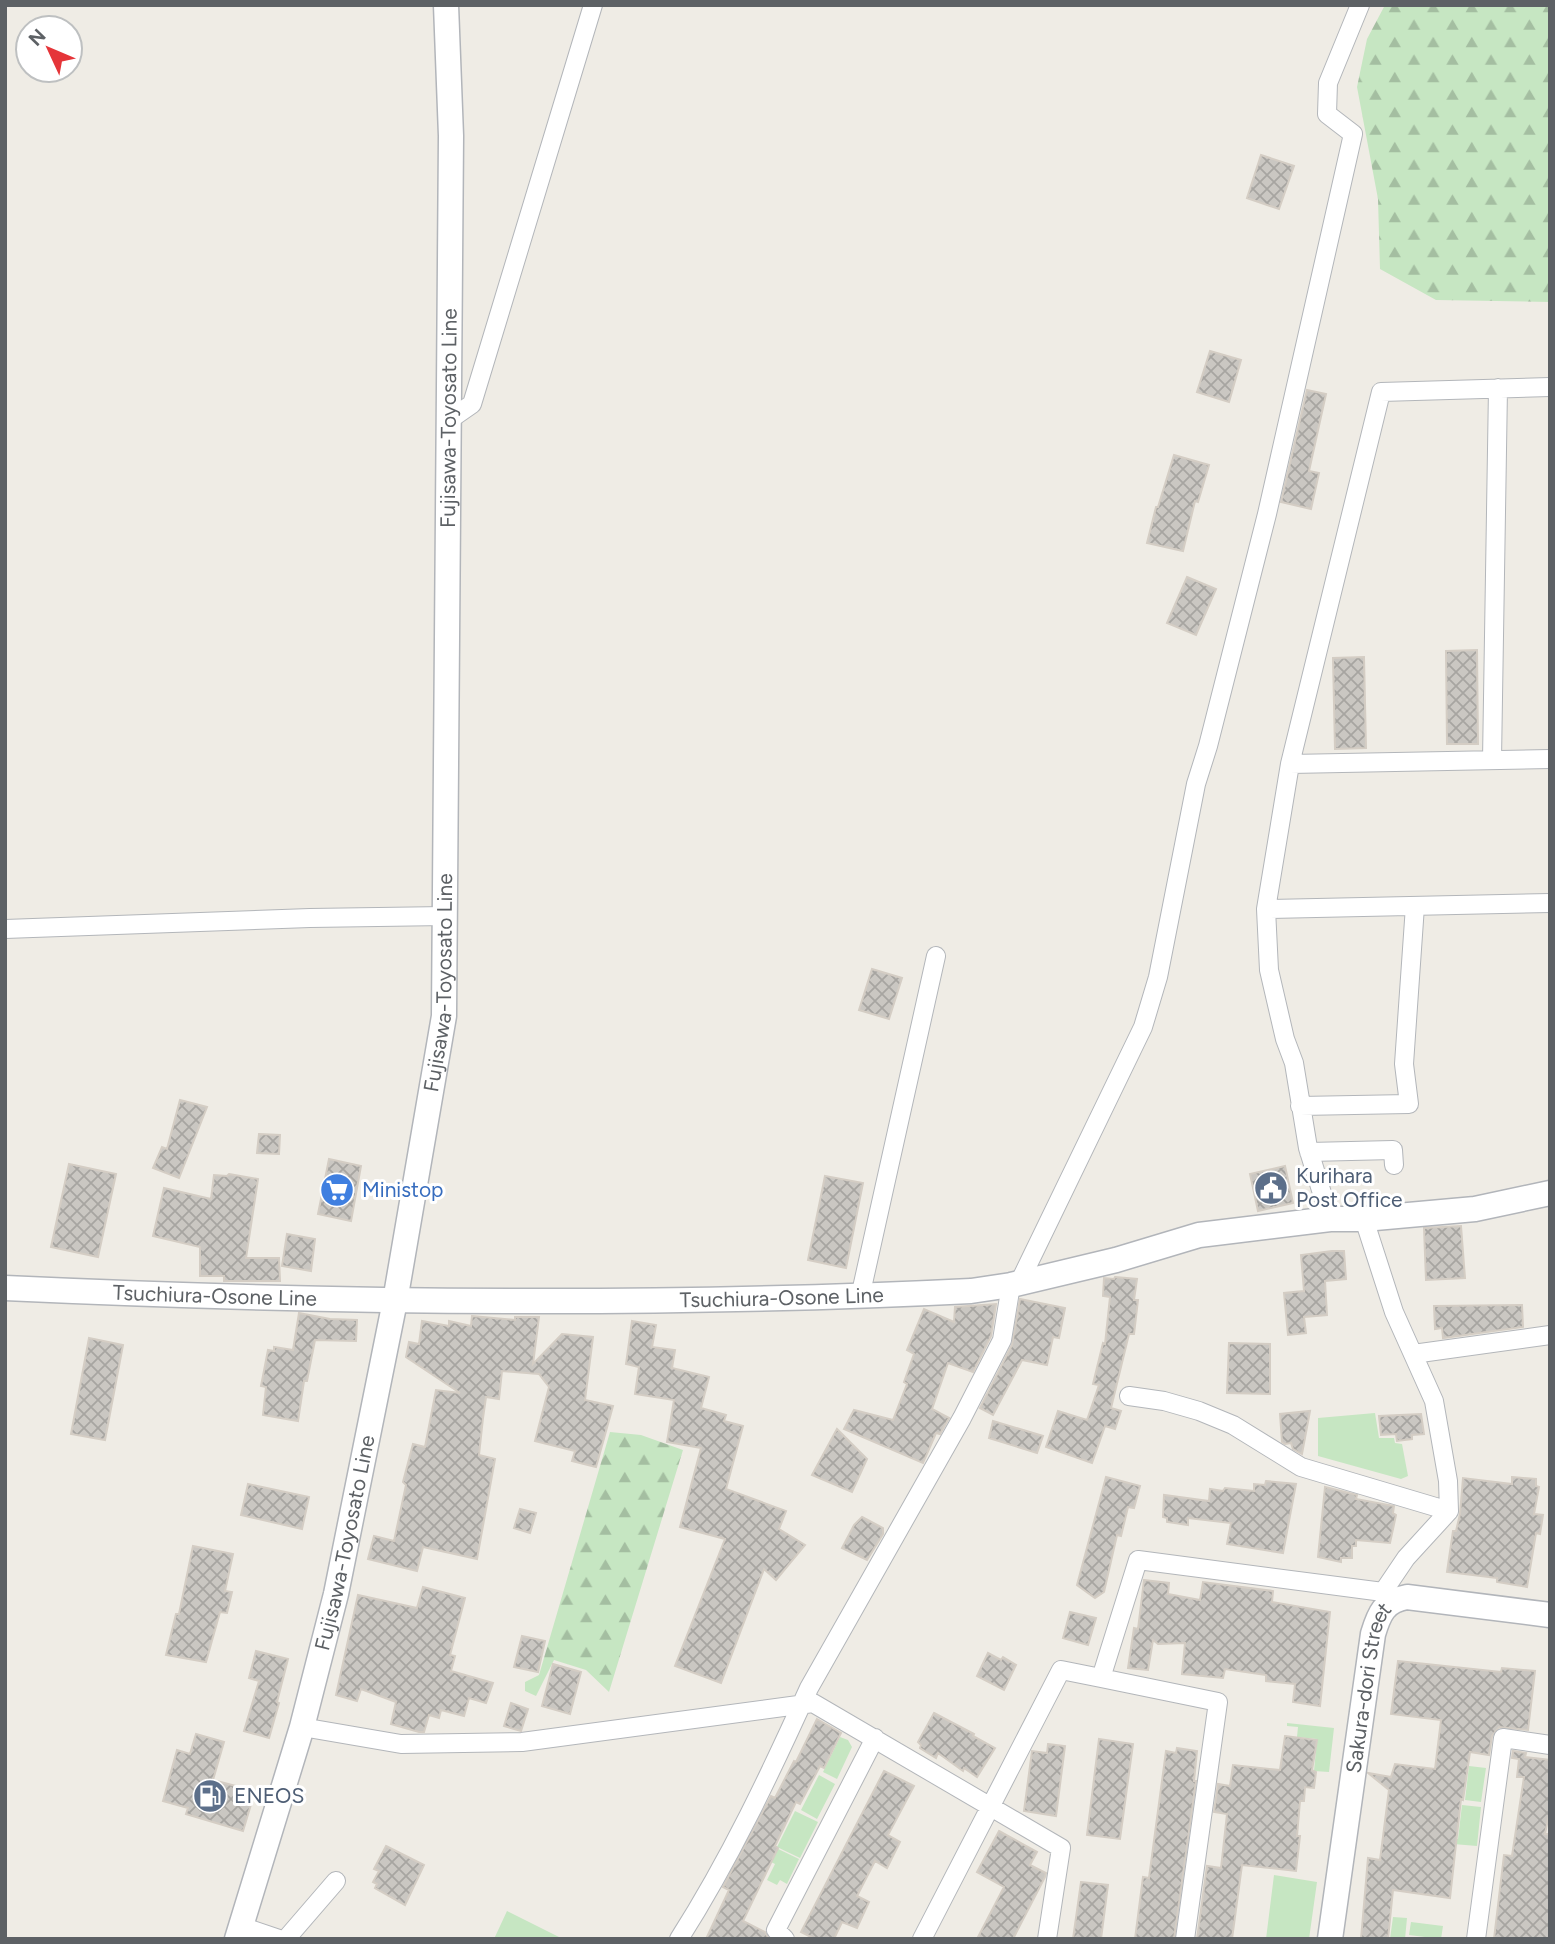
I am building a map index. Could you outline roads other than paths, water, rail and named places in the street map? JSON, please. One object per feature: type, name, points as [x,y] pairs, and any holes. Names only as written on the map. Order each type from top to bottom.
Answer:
[{"type":"main road","name":"Fujisawa-Toyosato Line","points":[[239,1932],[302,1727],[336,1594],[395,1301],[444,1016],[451,136],[446,5]]},
{"type":"main road","name":"Tsuchiura-Osone Line","points":[[5,1288],[395,1301],[671,1302],[971,1291],[1116,1261],[1199,1236],[1330,1219],[1364,1219],[1475,1209],[1550,1194]]},
{"type":"main road","name":"Sakura-dori Street","points":[[1330,1939],[1373,1634],[1387,1597],[1420,1598],[1550,1615]]},
{"type":"street","points":[[449,420],[472,404],[593,5]]},
{"type":"street","points":[[679,1939],[710,1890],[802,1703],[962,1418],[1002,1340],[1015,1284],[1143,1027],[1158,977],[1196,784],[1267,514],[1353,134],[1326,114],[1328,83],[1360,5]]},
{"type":"street","points":[[1330,1219],[1309,1152],[1294,1063],[1285,1039],[1269,970],[1266,909],[1290,764],[1381,392],[1550,387]]},
{"type":"street","points":[[1492,760],[1498,388]]},
{"type":"street","points":[[1290,764],[1550,759]]},
{"type":"street","points":[[1266,909],[1550,903]]},
{"type":"street","points":[[1300,1106],[1409,1104],[1404,1064],[1415,906]]},
{"type":"street","points":[[5,929],[446,916]]},
{"type":"street","points":[[860,1297],[936,956]]},
{"type":"street","points":[[1309,1152],[1393,1150],[1394,1165]]},
{"type":"street","points":[[1101,1678],[1138,1560],[1387,1597],[1406,1558],[1449,1511],[1448,1481],[1434,1401],[1394,1312],[1364,1219]]},
{"type":"street","points":[[1413,1354],[1550,1335]]},
{"type":"street","points":[[1129,1396],[1164,1401],[1199,1411],[1233,1425],[1301,1467],[1449,1511]]},
{"type":"street","points":[[922,1939],[1061,1670],[1218,1702],[1185,1939]]},
{"type":"street","points":[[302,1727],[401,1744],[522,1742],[813,1703],[1061,1848],[1047,1939]]},
{"type":"street","points":[[785,1939],[776,1930],[875,1738]]},
{"type":"street","points":[[1476,1939],[1503,1738],[1550,1745]]},
{"type":"street","points":[[286,1939],[336,1881]]},
{"type":"street","points":[[239,1932],[279,1939]]},
{"type":"place","name":"Kurihara Post Office","points":[[1271,1188]]},
{"type":"place","name":"Ministop","points":[[337,1190]]},
{"type":"place","name":"ENEOS","points":[[210,1796]]}]
